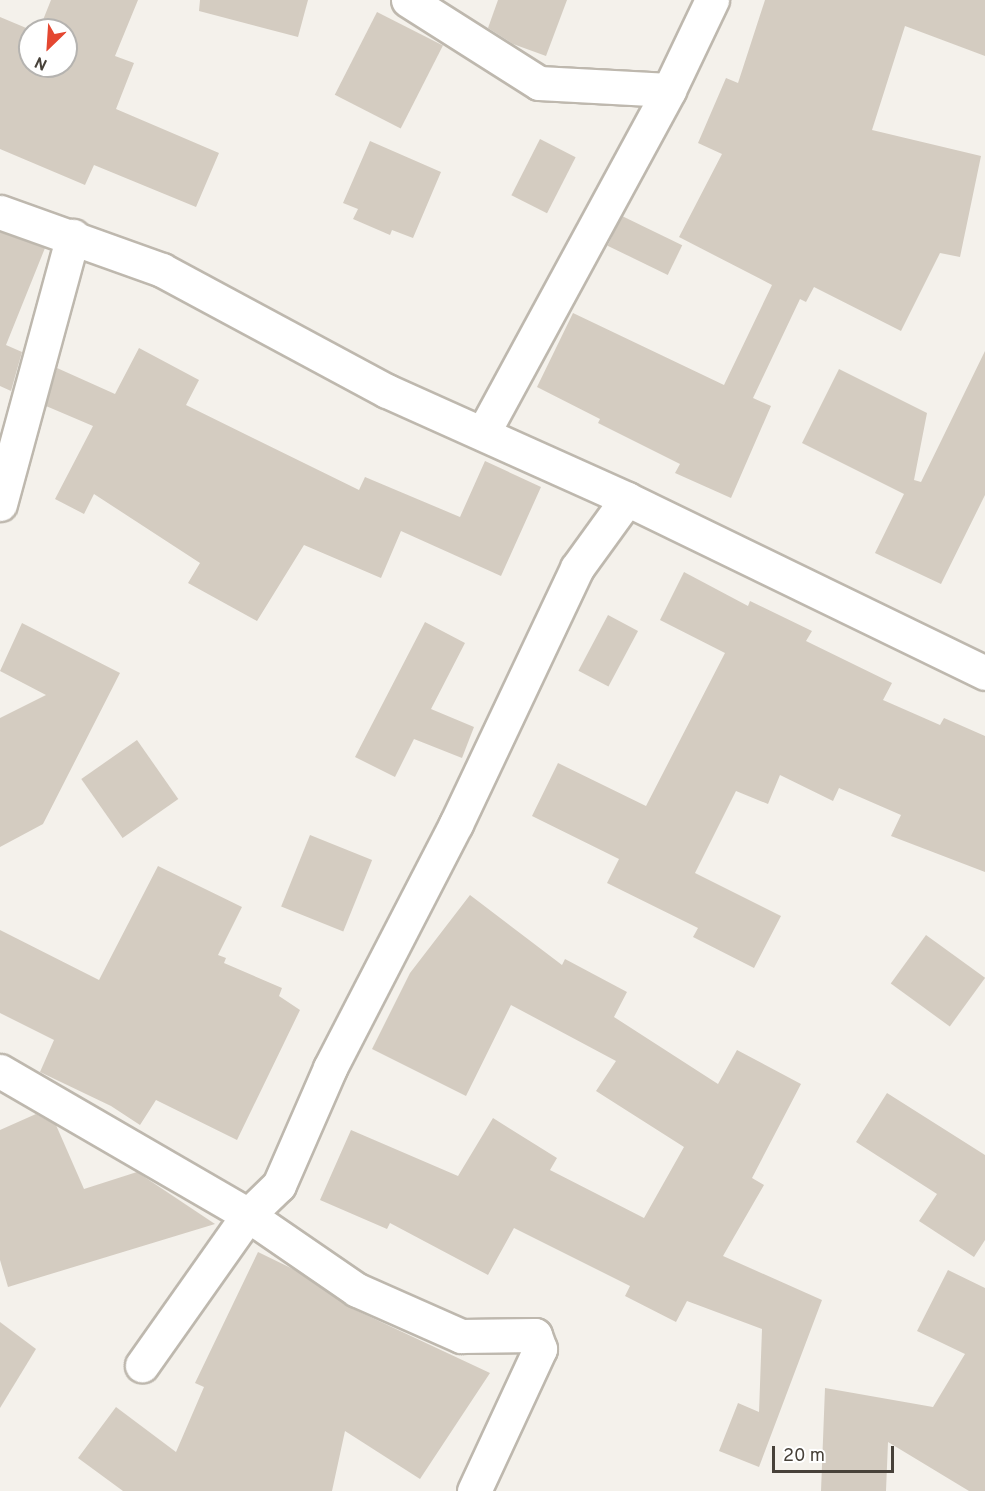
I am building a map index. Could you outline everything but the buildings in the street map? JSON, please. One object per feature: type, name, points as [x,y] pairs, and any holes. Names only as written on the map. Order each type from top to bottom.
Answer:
[{"type":"street","points":[[408,0],[539,83],[669,90]]},
{"type":"street","points":[[483,433],[669,90],[712,0]]},
{"type":"street","points":[[0,212],[73,236],[162,270],[387,391],[627,499],[985,673]]},
{"type":"street","points":[[0,504],[73,236]]},
{"type":"street","points":[[142,1365],[248,1215],[279,1185],[330,1068],[456,824],[577,568],[627,499]]},
{"type":"street","points":[[0,1071],[248,1215],[357,1290],[461,1336],[535,1335],[540,1349],[474,1491]]}]
